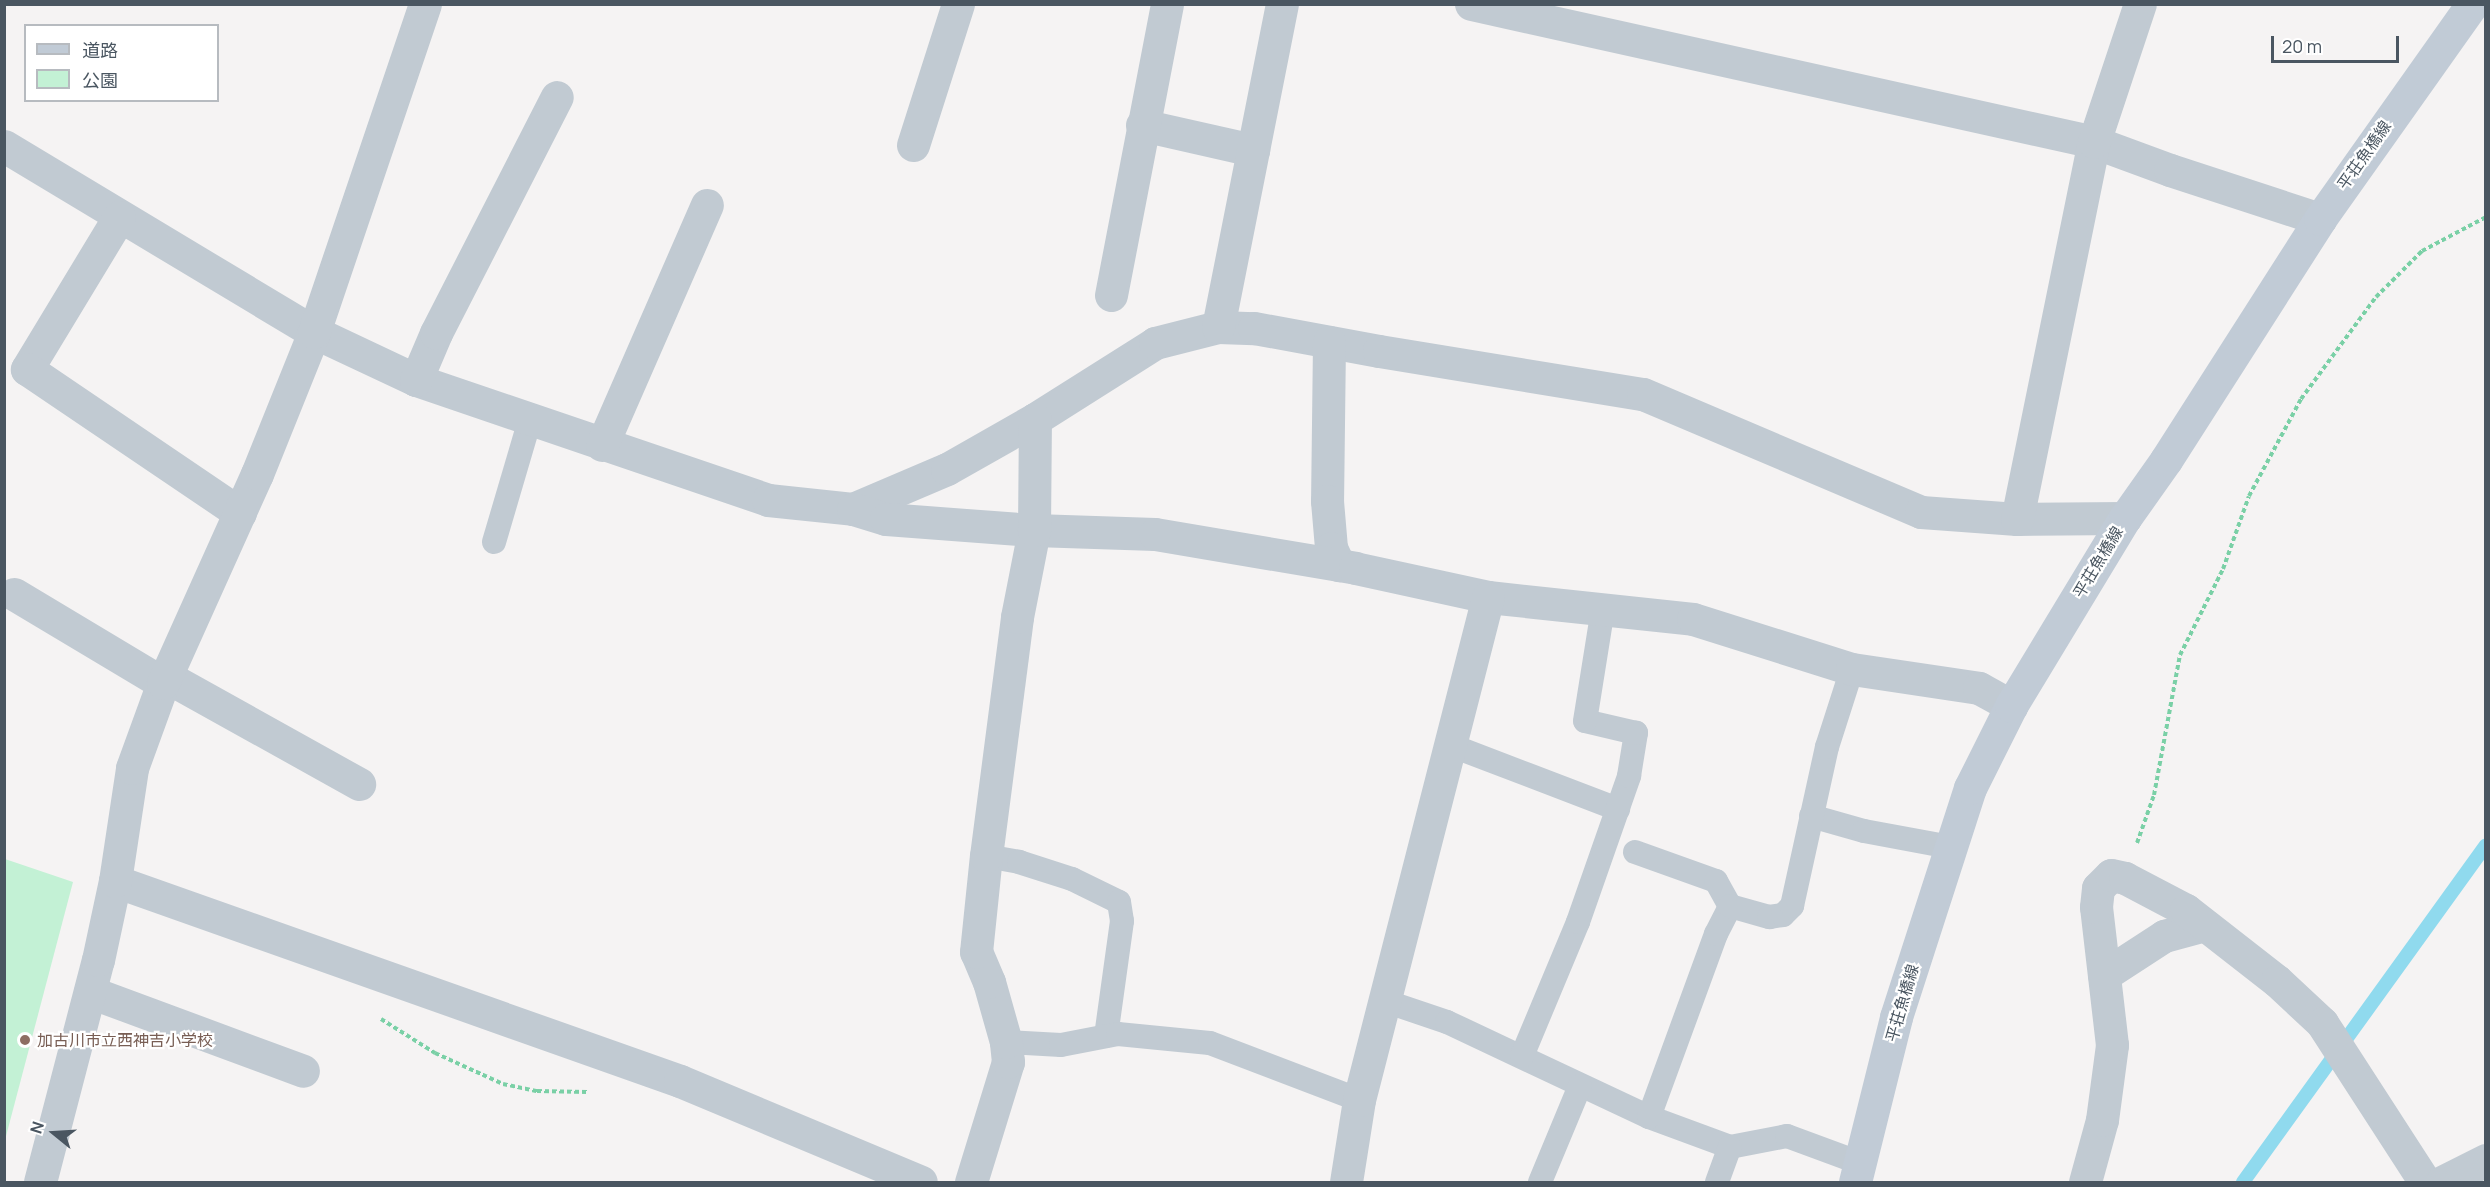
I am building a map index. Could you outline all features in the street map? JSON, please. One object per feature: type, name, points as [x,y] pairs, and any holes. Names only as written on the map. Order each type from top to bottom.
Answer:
[{"type":"main road","name":"平荘魚橋線","points":[[1857,1173],[1896,1017],[1950,847],[1970,788],[2011,706],[2125,518],[2166,460],[2320,219],[2472,4]]},
{"type":"street","points":[[40,1182],[90,992],[115,881],[132,768],[165,680],[240,513],[314,332],[364,179],[426,4]]},
{"type":"street","points":[[913,145],[958,4]]},
{"type":"street","points":[[1111,294],[1167,4]]},
{"type":"street","points":[[1218,327],[1282,4]]},
{"type":"street","points":[[1471,4],[2094,142],[2170,170],[2320,219]]},
{"type":"street","points":[[2017,519],[2094,142],[2140,4]]},
{"type":"street","points":[[416,380],[436,333],[557,97]]},
{"type":"street","points":[[1142,125],[1253,150]]},
{"type":"street","points":[[4,146],[314,332],[416,380],[768,500],[853,509],[886,519],[1034,530],[1155,534],[1340,576],[1488,597],[1693,619],[1852,669],[1979,688],[2011,706]]},
{"type":"street","points":[[602,445],[707,205]]},
{"type":"street","points":[[119,217],[27,369],[240,513]]},
{"type":"street","points":[[853,509],[947,469],[1035,419],[1155,343],[1218,327],[1254,328],[1643,394],[1921,512],[2017,519],[2125,518]]},
{"type":"street","points":[[1329,342],[1327,501],[1331,548],[1340,576]]},
{"type":"street","points":[[971,1182],[1008,1062],[1006,1042],[989,982],[976,952],[1017,616],[1034,530],[1035,419]]},
{"type":"street","points":[[14,594],[165,680],[359,784]]},
{"type":"street","points":[[1346,1182],[1359,1100],[1488,597]]},
{"type":"street","points":[[2085,1182],[2102,1120],[2112,1045],[2096,907],[2098,888],[2111,874],[2125,878],[2186,910],[2277,981],[2322,1023],[2425,1182]]},
{"type":"street","points":[[115,881],[680,1081],[921,1182]]},
{"type":"street","points":[[2104,975],[2164,936],[2205,925]]},
{"type":"street","points":[[90,992],[303,1071]]},
{"type":"street","points":[[2442,1182],[2486,1160]]},
{"type":"lane","points":[[494,542],[530,420]]},
{"type":"lane","points":[[1522,1056],[1578,922],[1629,776],[1636,733],[1585,721],[1603,609]]},
{"type":"lane","points":[[1635,852],[1716,882],[1730,906],[1769,917],[1783,915],[1792,906],[1827,747],[1852,669]]},
{"type":"lane","points":[[1450,745],[1618,809]]},
{"type":"lane","points":[[1811,816],[1864,831],[1950,847]]},
{"type":"lane","points":[[986,856],[1019,862],[1072,879],[1119,902],[1122,921],[1106,1036]]},
{"type":"lane","points":[[1649,1117],[1716,934],[1730,906]]},
{"type":"lane","points":[[1384,1001],[1447,1022],[1649,1117],[1730,1148],[1787,1136],[1857,1173]]},
{"type":"lane","points":[[1006,1042],[1061,1045],[1118,1034],[1210,1043],[1359,1100]]},
{"type":"lane","points":[[1539,1182],[1580,1086]]},
{"type":"lane","points":[[1717,1182],[1730,1148]]},
{"type":"path","points":[[2125,878],[2154,795],[2180,655],[2223,569],[2249,496],[2301,399],[2376,297],[2422,251],[2486,218]]},
{"type":"green space","name":"加古川市立西神吉小学校","points":[[4,859],[73,882],[5,1140]]},
{"type":"waterway","points":[[2243,1182],[2486,845]]},
{"type":"place","name":"加古川市立西神吉小学校","points":[[25,1040]]}]
